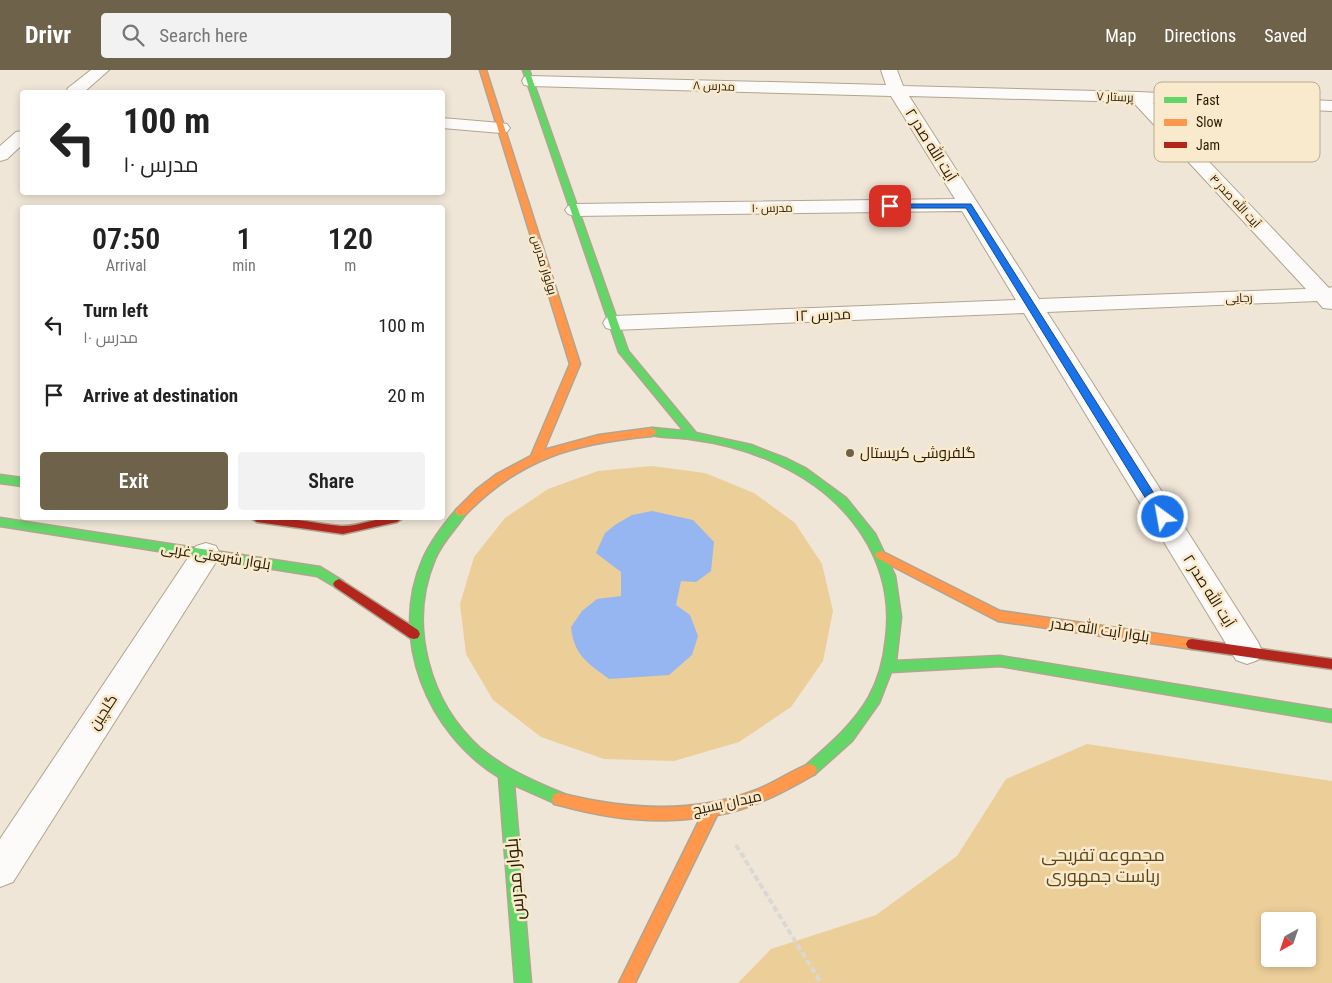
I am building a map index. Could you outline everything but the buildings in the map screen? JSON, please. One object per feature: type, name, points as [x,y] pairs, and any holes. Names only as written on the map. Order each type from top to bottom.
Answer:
[{"type":"main road","name":"بولوار مدرس","points":[[483,70],[575,364],[536,457]]},
{"type":"main road","points":[[528,75],[624,352],[692,434]]},
{"type":"main road","name":"میدان بسیج","points":[[652,432],[692,434],[732,441],[769,454],[804,472],[835,496],[861,523],[881,555],[892,590],[896,628],[890,666],[874,704],[847,740],[810,770],[767,795],[713,808],[659,816],[604,811],[552,797],[506,774],[468,745],[440,710],[422,672],[414,634],[417,596],[427,561],[446,528],[471,500],[501,476],[536,457],[572,443],[612,434],[652,432]]},
{"type":"main road","points":[[0,479],[20,482]]},
{"type":"main road","points":[[452,504],[471,500]]},
{"type":"main road","points":[[271,520],[343,530],[388,520]]},
{"type":"main road","name":"بلوار شریعتی غربی","points":[[0,522],[320,572],[414,634]]},
{"type":"main road","name":"بلوار آیت الله صدر","points":[[881,555],[998,616],[1332,664]]},
{"type":"main road","points":[[890,666],[1000,661],[1332,716]]},
{"type":"main road","name":"بلوار مدرس","points":[[506,774],[523,983]]},
{"type":"main road","points":[[627,983],[713,808]]},
{"type":"street","points":[[78,90],[101,70]]},
{"type":"street","name":"مدرس ۸","points":[[528,75],[893,80]]},
{"type":"street","name":"پرستار ۷","points":[[893,80],[1154,98]]},
{"type":"street","name":"آیت الله صدر ۲","points":[[893,80],[968,205],[1247,651]]},
{"type":"street","name":"آیت الله صدر ۴","points":[[1138,97],[1154,114]]},
{"type":"street","points":[[445,123],[501,128]]},
{"type":"street","points":[[0,155],[20,138]]},
{"type":"street","name":"آیت الله صدر ۴","points":[[1200,162],[1329,298]]},
{"type":"street","name":"مدرس ۱۰","points":[[576,210],[968,205]]},
{"type":"street","name":"رجایی","points":[[1032,306],[1156,301],[1329,298]]},
{"type":"street","name":"مدرس ۱۲","points":[[614,323],[1032,306]]},
{"type":"street","name":"گلچین","points":[[0,870],[206,554]]},
{"type":"path","points":[[713,808],[821,983]]},
{"type":"green space","points":[[652,466],[705,473],[754,493],[795,523],[822,564],[833,611],[823,661],[791,707],[739,742],[674,761],[604,759],[541,737],[493,700],[466,654],[460,604],[474,557],[505,518],[548,489],[598,471]]},
{"type":"green space","name":"مجموعه تفریحی ریاست جمهوری","points":[[1087,744],[1332,781],[1332,983],[738,983],[771,949],[876,915],[957,856],[1006,779]]},
{"type":"water","points":[[652,511],[693,520],[714,542],[711,571],[696,582],[681,581],[676,605],[690,615],[698,636],[692,655],[669,675],[609,679],[583,658],[575,645],[571,627],[582,611],[597,599],[621,596],[621,572],[596,553],[605,533],[632,515]]},
{"type":"traffic: fast","points":[[526,70],[624,352],[692,434]]},
{"type":"traffic: fast","points":[[652,432],[729,442],[784,462],[801,471],[842,501],[871,537],[889,576],[895,617],[890,659],[875,699],[848,737],[810,770]]},
{"type":"traffic: fast","points":[[0,479],[20,482]]},
{"type":"traffic: fast","points":[[461,512],[432,551],[419,590],[416,614],[417,637],[421,661],[428,684],[452,726],[478,754],[499,770],[559,799]]},
{"type":"traffic: fast","points":[[0,522],[320,572],[339,584]]},
{"type":"traffic: fast","points":[[890,667],[1000,661],[1332,716]]},
{"type":"traffic: fast","points":[[506,774],[523,983]]},
{"type":"traffic: slow","points":[[483,70],[575,364],[536,457]]},
{"type":"traffic: slow","points":[[461,512],[480,493],[524,463],[573,445],[599,439],[652,432]]},
{"type":"traffic: slow","points":[[881,555],[998,616],[1192,644]]},
{"type":"traffic: slow","points":[[559,799],[590,807],[623,812],[655,814],[688,813],[721,808],[752,799],[782,786],[810,770]]},
{"type":"traffic: slow","points":[[627,983],[713,808]]},
{"type":"traffic: jam","points":[[271,520],[343,530],[388,520]]},
{"type":"traffic: jam","points":[[339,584],[414,634]]},
{"type":"traffic: jam","points":[[1192,644],[1332,664]]},
{"type":"place","name":"گلفروشی کریستال","points":[[850,453]]},
{"type":"route","points":[[890,206],[968,205],[1163,517]]}]
